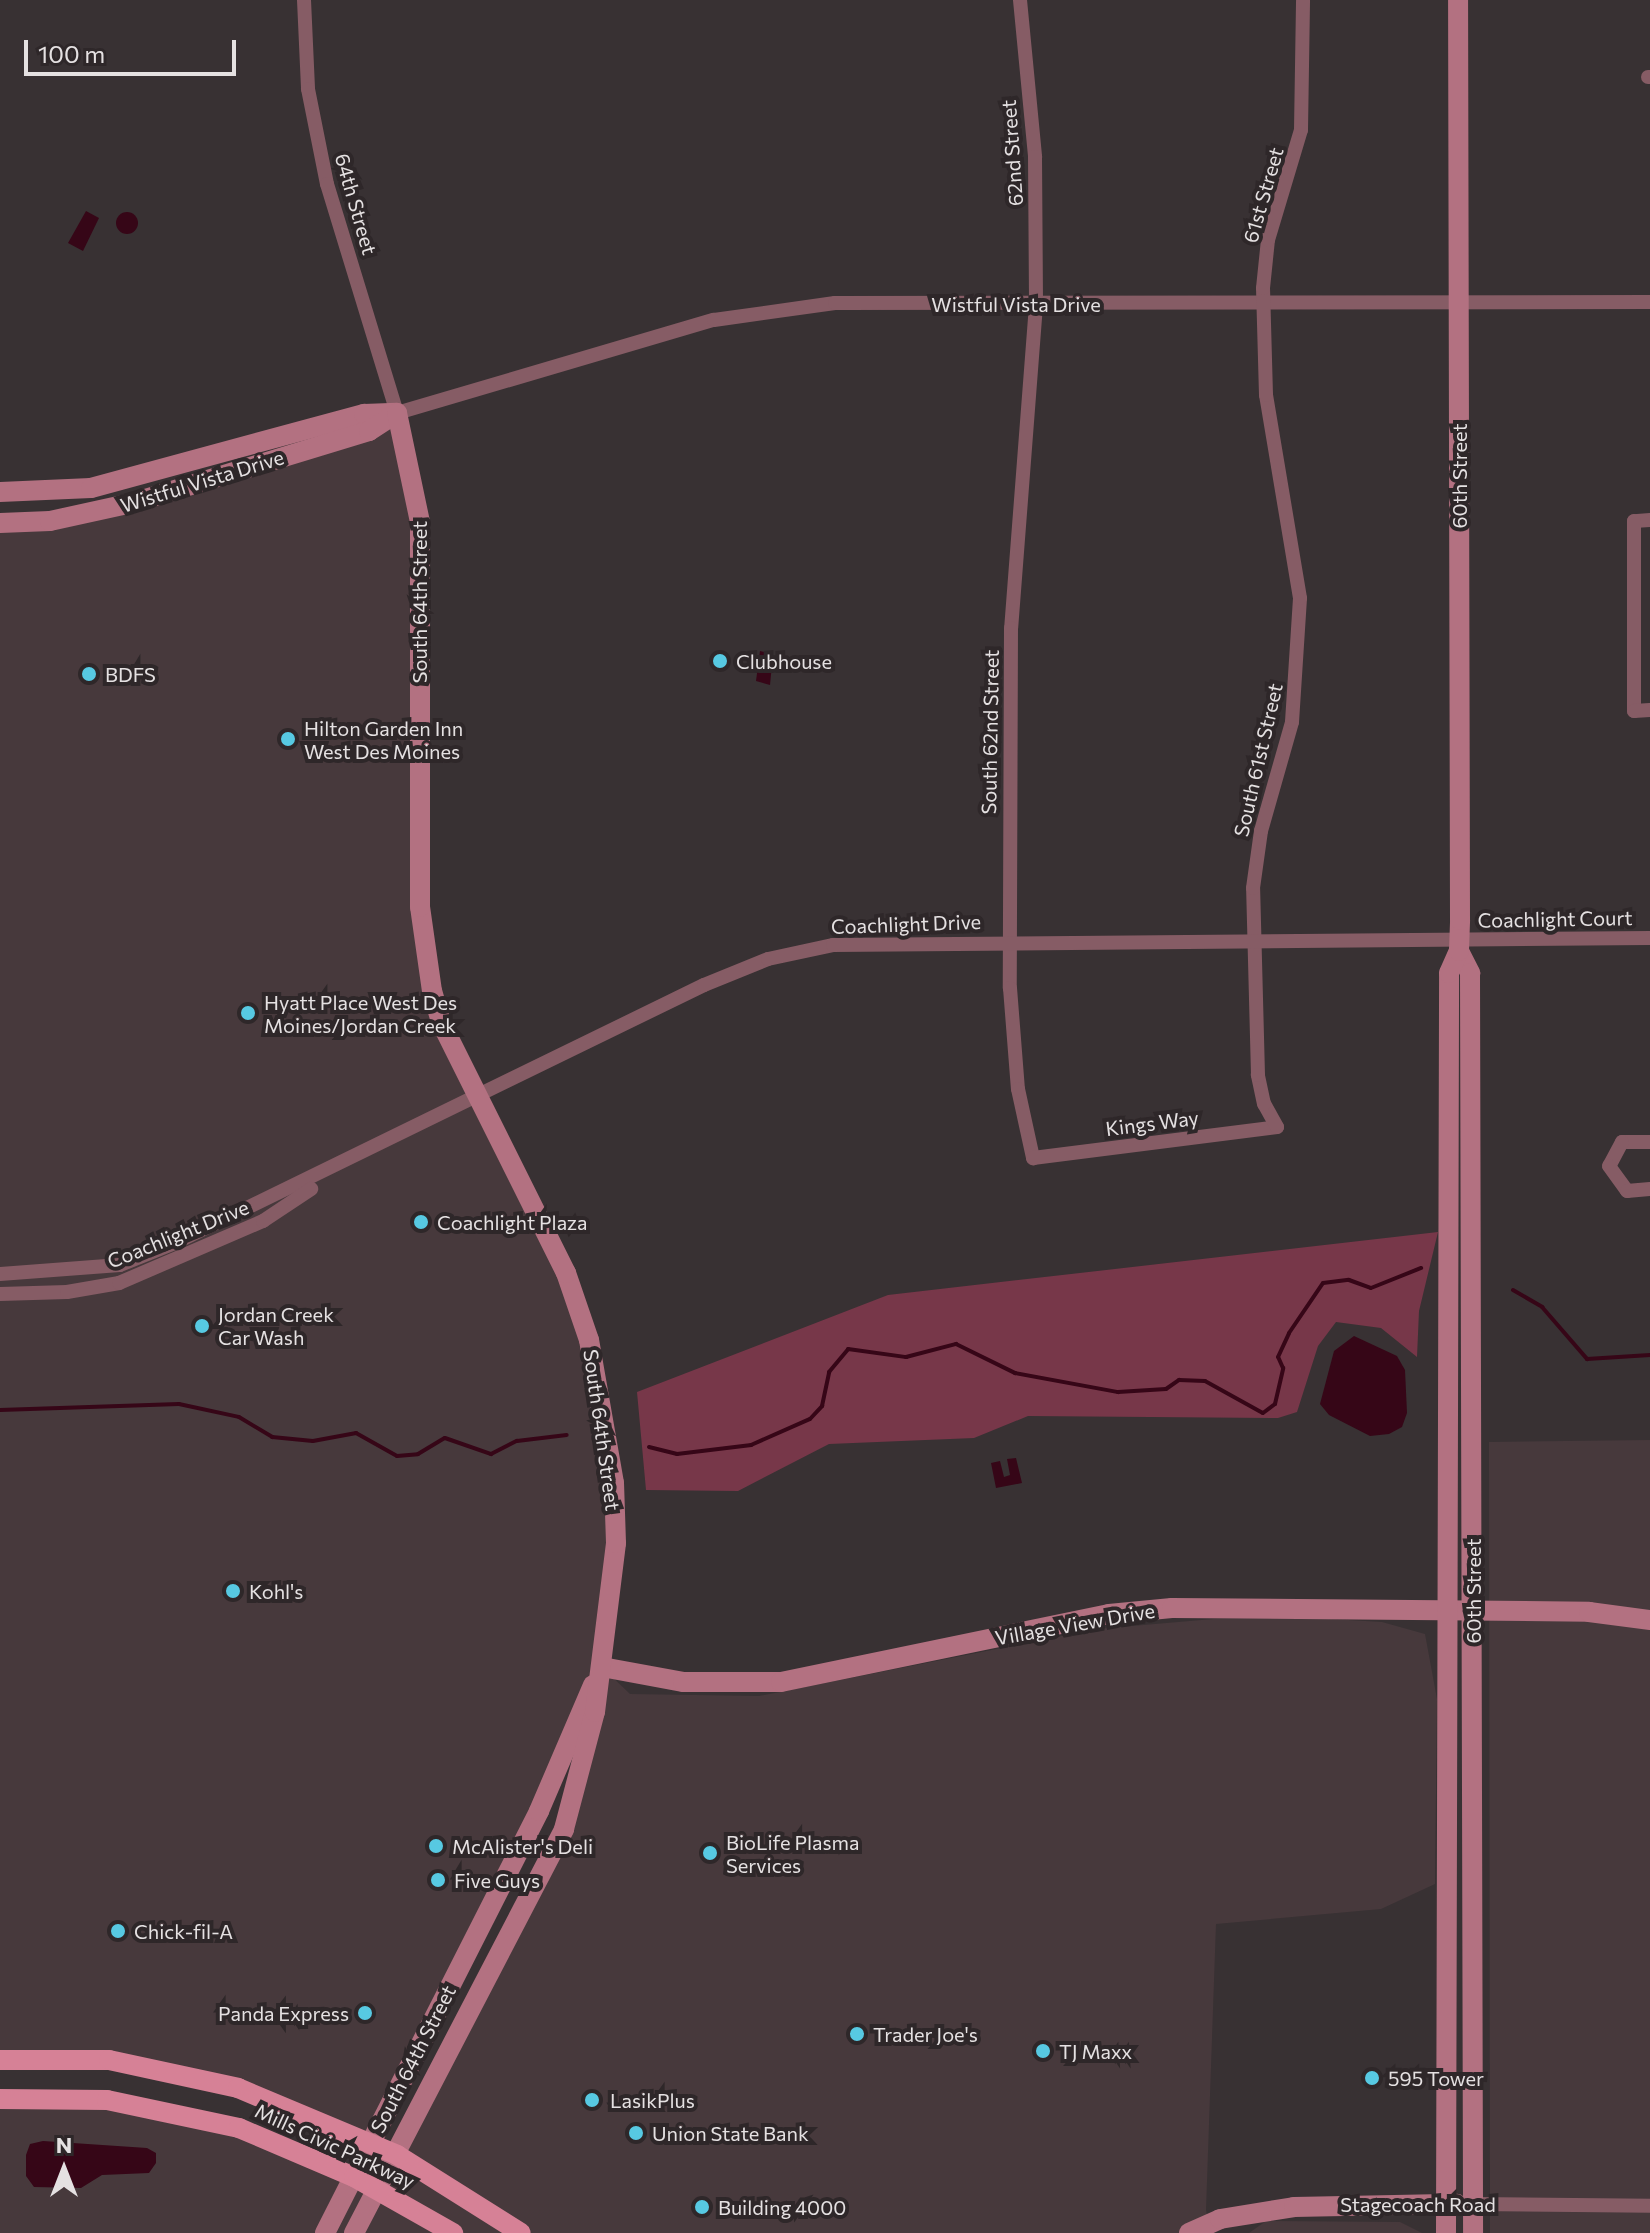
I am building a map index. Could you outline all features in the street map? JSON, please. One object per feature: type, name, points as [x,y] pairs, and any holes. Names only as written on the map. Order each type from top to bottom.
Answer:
[{"type":"main road","name":"Mills Civic Parkway","points":[[0,2060],[109,2060],[200,2077],[287,2105],[397,2155],[521,2233]]},
{"type":"main road","name":"Mills Civic Parkway","points":[[0,2099],[107,2100],[198,2116],[280,2143],[380,2190],[453,2233]]},
{"type":"street","name":"64th Street","points":[[304,0],[308,89],[327,184],[397,413]]},
{"type":"street","name":"62nd Street","points":[[1020,0],[1035,157],[1036,305]]},
{"type":"street","name":"61st Street","points":[[1263,304],[1268,240],[1301,130],[1303,0]]},
{"type":"street","name":"60th Street","points":[[1446,2233],[1449,973],[1459,945],[1458,0]]},
{"type":"street","name":"Wistful Vista Drive","points":[[0,492],[91,488],[364,414],[397,413],[730,318],[835,303],[1650,302]]},
{"type":"street","name":"South 61st Street","points":[[1263,304],[1266,395],[1296,559],[1301,640],[1292,722],[1255,859],[1253,941],[1258,1075],[1264,1104],[1277,1127]]},
{"type":"street","name":"South 62nd Street","points":[[1033,1158],[1012,1037],[1009,941],[1011,628],[1036,305]]},
{"type":"street","name":"Wistful Vista Drive","points":[[0,523],[50,521],[132,503],[369,431],[397,413]]},
{"type":"street","name":"South 64th Street","points":[[354,2233],[380,2190],[564,1829],[602,1667],[616,1543],[614,1483],[599,1380],[566,1273],[441,1022],[420,907],[420,522],[397,413]]},
{"type":"street","points":[[1650,520],[1634,521],[1634,711],[1650,710]]},
{"type":"street","name":"Coachlight Court","points":[[1459,945],[1650,938]]},
{"type":"street","name":"Coachlight Drive","points":[[0,1274],[120,1265],[354,1160],[704,985],[768,959],[875,941],[1253,941],[1459,945]]},
{"type":"street","name":"60th Street","points":[[1459,945],[1470,973],[1473,2233]]},
{"type":"street","name":"Kings Way","points":[[1033,1158],[1277,1127]]},
{"type":"street","points":[[1650,1142],[1622,1142],[1609,1166],[1627,1191],[1650,1189]]},
{"type":"street","name":"Coachlight Drive","points":[[0,1294],[67,1292],[119,1283],[263,1221],[354,1160]]},
{"type":"street","name":"Village View Drive","points":[[602,1667],[683,1682],[756,1684],[1109,1614],[1232,1608],[1589,1612],[1650,1620]]},
{"type":"street","name":"South 64th Street","points":[[325,2233],[539,1811],[602,1667]]},
{"type":"street","name":"Stagecoach Road","points":[[1189,2233],[1220,2219],[1294,2207],[1447,2204],[1650,2206]]},
{"type":"shaded area","points":[[86,211],[99,218],[83,251],[68,243]]},
{"type":"shaded area","points":[[127,212],[135,215],[138,223],[135,231],[127,234],[119,231],[116,223],[119,215]]},
{"type":"shaded area","points":[[397,413],[411,471],[432,991],[566,1273],[614,1484],[602,1667],[630,1694],[759,1696],[1097,1629],[1213,1619],[1331,1619],[1382,1622],[1425,1634],[1437,1699],[1435,1884],[1381,1909],[1216,1924],[1206,2210],[1211,2233],[0,2233],[0,2099],[153,2107],[380,2189],[564,1829],[595,1712],[371,2142],[200,2077],[0,2060],[0,516],[91,509]]},
{"type":"shaded area","points":[[760,651],[773,654],[770,685],[756,681]]},
{"type":"shaded area","points":[[1438,1232],[1419,1311],[1417,1357],[1381,1328],[1336,1322],[1318,1346],[1297,1412],[1278,1418],[1028,1416],[974,1438],[829,1444],[738,1491],[646,1490],[637,1392],[888,1295]]},
{"type":"shaded area","points":[[1354,1336],[1397,1356],[1405,1370],[1407,1413],[1402,1427],[1389,1434],[1370,1436],[1329,1415],[1320,1404],[1334,1351]]},
{"type":"shaded area","points":[[1650,1440],[1650,2233],[1490,2233],[1489,1442]]},
{"type":"shaded area","points":[[1016,1458],[1022,1483],[996,1488],[991,1463],[1000,1461],[1004,1477],[1010,1475],[1007,1459]]},
{"type":"shaded area","points":[[43,2141],[147,2148],[156,2153],[156,2163],[149,2173],[102,2175],[81,2188],[34,2187],[26,2176],[26,2155],[30,2144]]},
{"type":"shaded area","points":[[1266,2221],[1400,2222],[1422,2233],[1249,2233]]},
{"type":"waterway","points":[[649,1447],[677,1454],[751,1445],[810,1419],[822,1406],[829,1372],[848,1349],[906,1357],[956,1344],[1015,1373],[1118,1392],[1166,1389],[1179,1380],[1205,1381],[1263,1413],[1275,1404],[1283,1368],[1278,1357],[1289,1333],[1323,1283],[1349,1280],[1371,1288],[1421,1268]]},
{"type":"waterway","points":[[1513,1290],[1542,1307],[1587,1359],[1650,1355]]},
{"type":"waterway","points":[[0,1410],[179,1404],[239,1417],[272,1437],[313,1441],[356,1433],[397,1456],[418,1454],[445,1438],[491,1454],[517,1441],[567,1435]]},
{"type":"place","name":"Clubhouse","points":[[720,661]]},
{"type":"place","name":"BDFS","points":[[89,674]]},
{"type":"place","name":"Hilton Garden Inn West Des Moines","points":[[288,739]]},
{"type":"place","name":"Hyatt Place West Des Moines/Jordan Creek","points":[[248,1013]]},
{"type":"place","name":"Coachlight Plaza","points":[[421,1222]]},
{"type":"place","name":"Jordan Creek Car Wash","points":[[202,1326]]},
{"type":"place","name":"Kohl's","points":[[233,1591]]},
{"type":"place","name":"McAlister's Deli","points":[[436,1846]]},
{"type":"place","name":"BioLife Plasma Services","points":[[710,1853]]},
{"type":"place","name":"Five Guys","points":[[438,1880]]},
{"type":"place","name":"Chick-fil-A","points":[[118,1931]]},
{"type":"place","name":"Panda Express","points":[[365,2013]]},
{"type":"place","name":"Trader Joe's","points":[[857,2034]]},
{"type":"place","name":"TJ Maxx","points":[[1043,2051]]},
{"type":"place","name":"595 Tower","points":[[1372,2078]]},
{"type":"place","name":"LasikPlus","points":[[592,2100]]},
{"type":"place","name":"Union State Bank","points":[[636,2133]]},
{"type":"place","name":"Building 4000","points":[[702,2207]]}]
